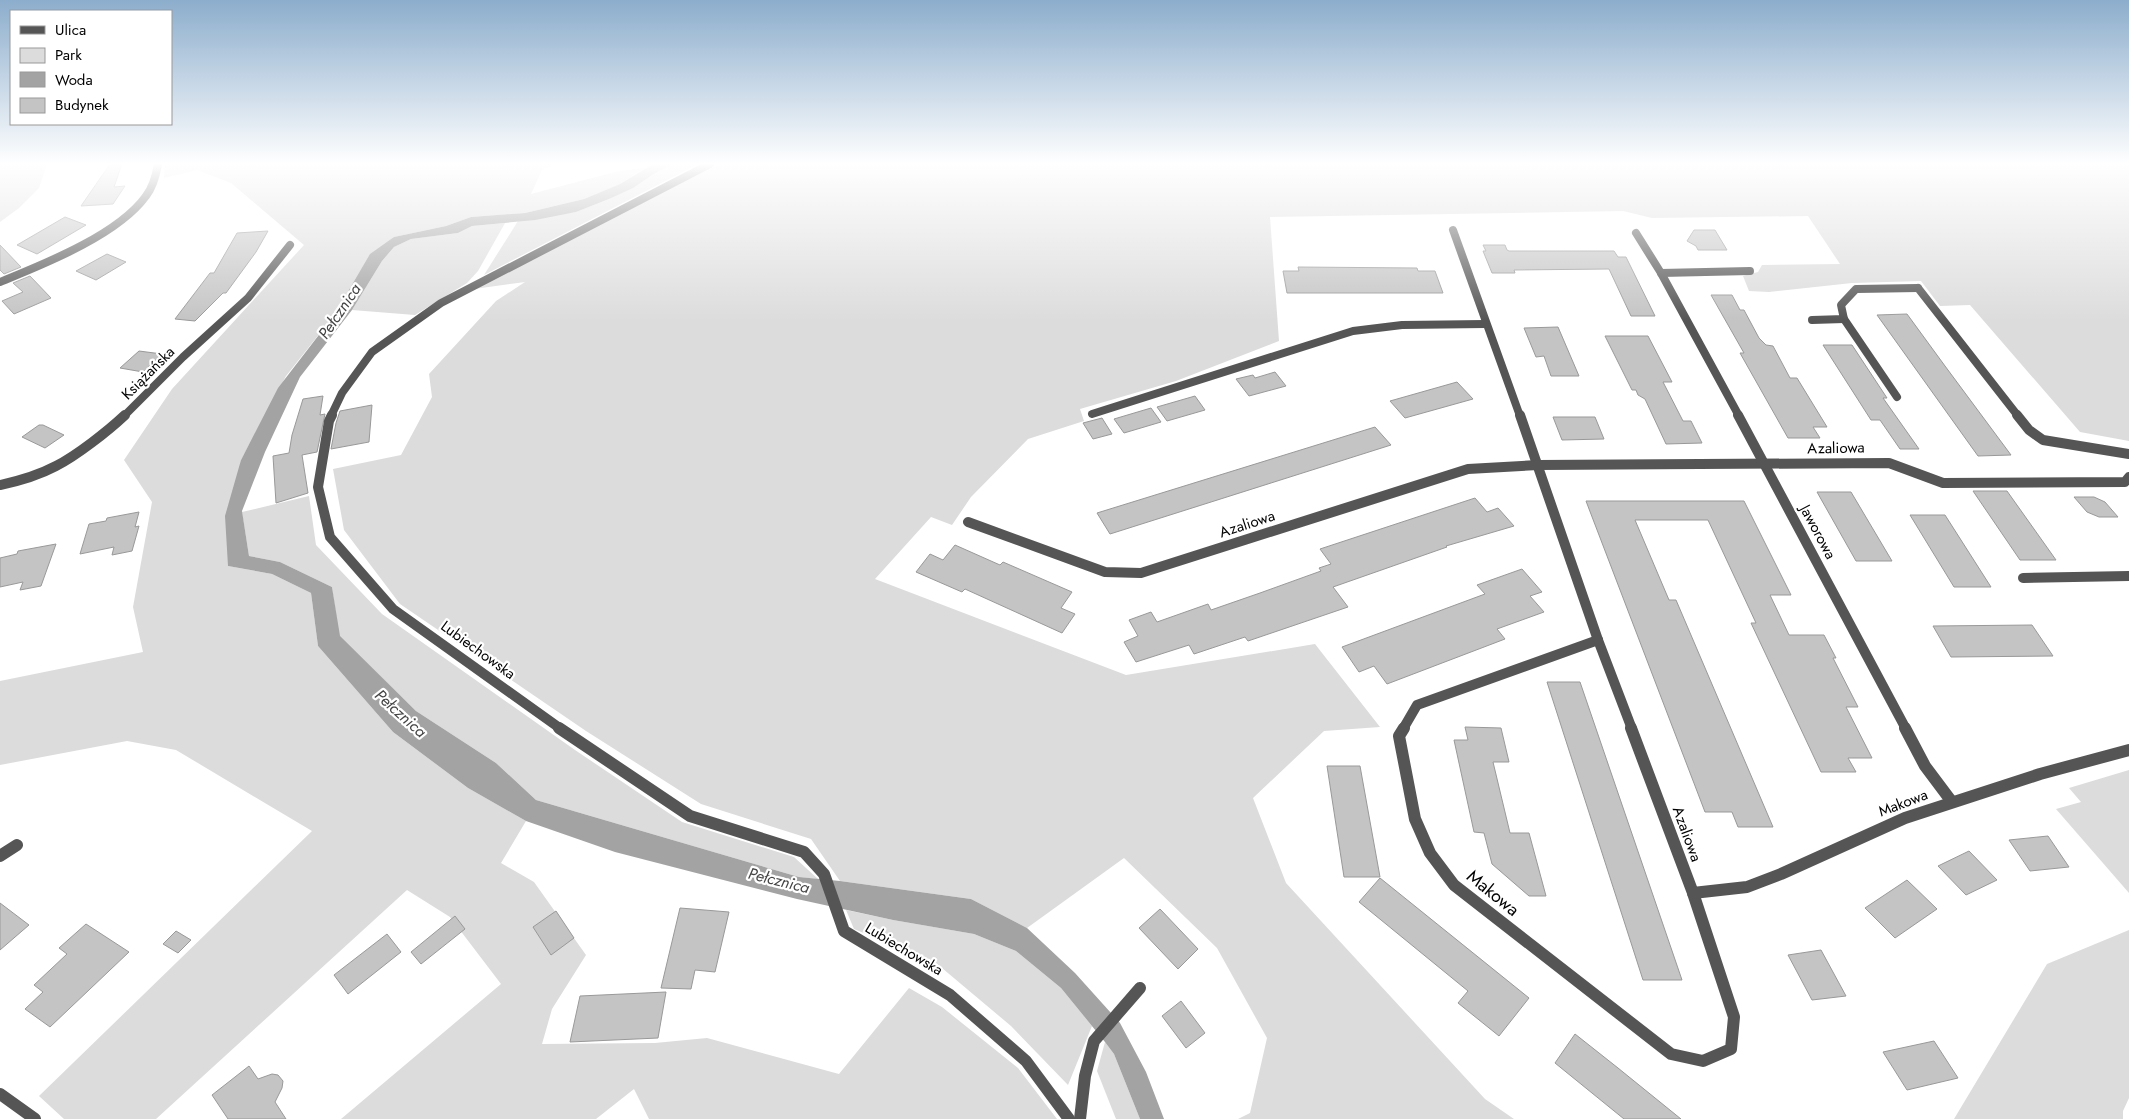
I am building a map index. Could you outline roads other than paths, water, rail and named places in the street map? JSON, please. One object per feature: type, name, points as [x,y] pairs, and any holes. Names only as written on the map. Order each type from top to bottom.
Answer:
[{"type":"street","points":[[0,282],[41,264],[120,222],[126,216]]},
{"type":"street","name":"Lubiechowska","points":[[608,216],[465,289],[441,303],[372,352],[342,393],[329,422],[318,487],[330,537],[393,609],[581,744],[690,816],[804,852],[824,874],[844,931],[950,995],[1026,1061],[1069,1119]]},
{"type":"street","name":"Azaliowa","points":[[1452,230],[1538,465],[1598,640],[1692,893],[1734,1017]]},
{"type":"street","name":"Jaworowa","points":[[1636,233],[1661,273],[1925,766],[1952,802]]},
{"type":"street","name":"Książańska","points":[[0,485],[17,481],[56,466],[113,426],[146,396],[183,357],[248,298],[290,245]]},
{"type":"street","points":[[1661,273],[1750,271]]},
{"type":"street","points":[[1897,397],[1844,319],[1840,304],[1856,289],[1918,288],[2029,430],[2043,440],[2129,454]]},
{"type":"street","points":[[1812,320],[1844,319]]},
{"type":"street","points":[[1092,414],[1353,331],[1406,324],[1485,324]]},
{"type":"street","name":"Azaliowa","points":[[968,522],[1105,572],[1141,573],[1468,469],[1538,465],[1889,463],[1943,483],[2125,482],[2129,477]]},
{"type":"street","points":[[2023,578],[2129,576]]},
{"type":"street","name":"Makowa","points":[[1598,640],[1417,705],[1399,736],[1415,819],[1430,853],[1454,885],[1671,1054],[1703,1061],[1731,1049],[1734,1017]]},
{"type":"street","name":"Makowa","points":[[1692,893],[1747,887],[1781,874],[1905,818],[2040,774],[2129,750]]},
{"type":"street","points":[[0,856],[17,845]]},
{"type":"street","points":[[1080,1119],[1084,1076],[1094,1041],[1140,988]]},
{"type":"street","points":[[0,1094],[35,1119]]},
{"type":"water","name":"Pełcznica","points":[[554,216],[472,226],[458,233],[411,239],[394,247],[382,261],[352,310],[300,377],[265,452],[242,511],[249,556],[280,562],[332,587],[340,636],[416,711],[496,763],[536,800],[799,877],[971,899],[1027,928],[1075,973],[1120,1023],[1146,1072],[1164,1119],[1140,1119],[1114,1054],[1061,988],[1016,951],[974,934],[893,920],[797,899],[615,852],[526,821],[468,788],[393,732],[318,646],[311,593],[272,574],[228,566],[225,516],[241,460],[278,388],[335,314],[370,254],[394,237],[446,226],[471,217]]}]
